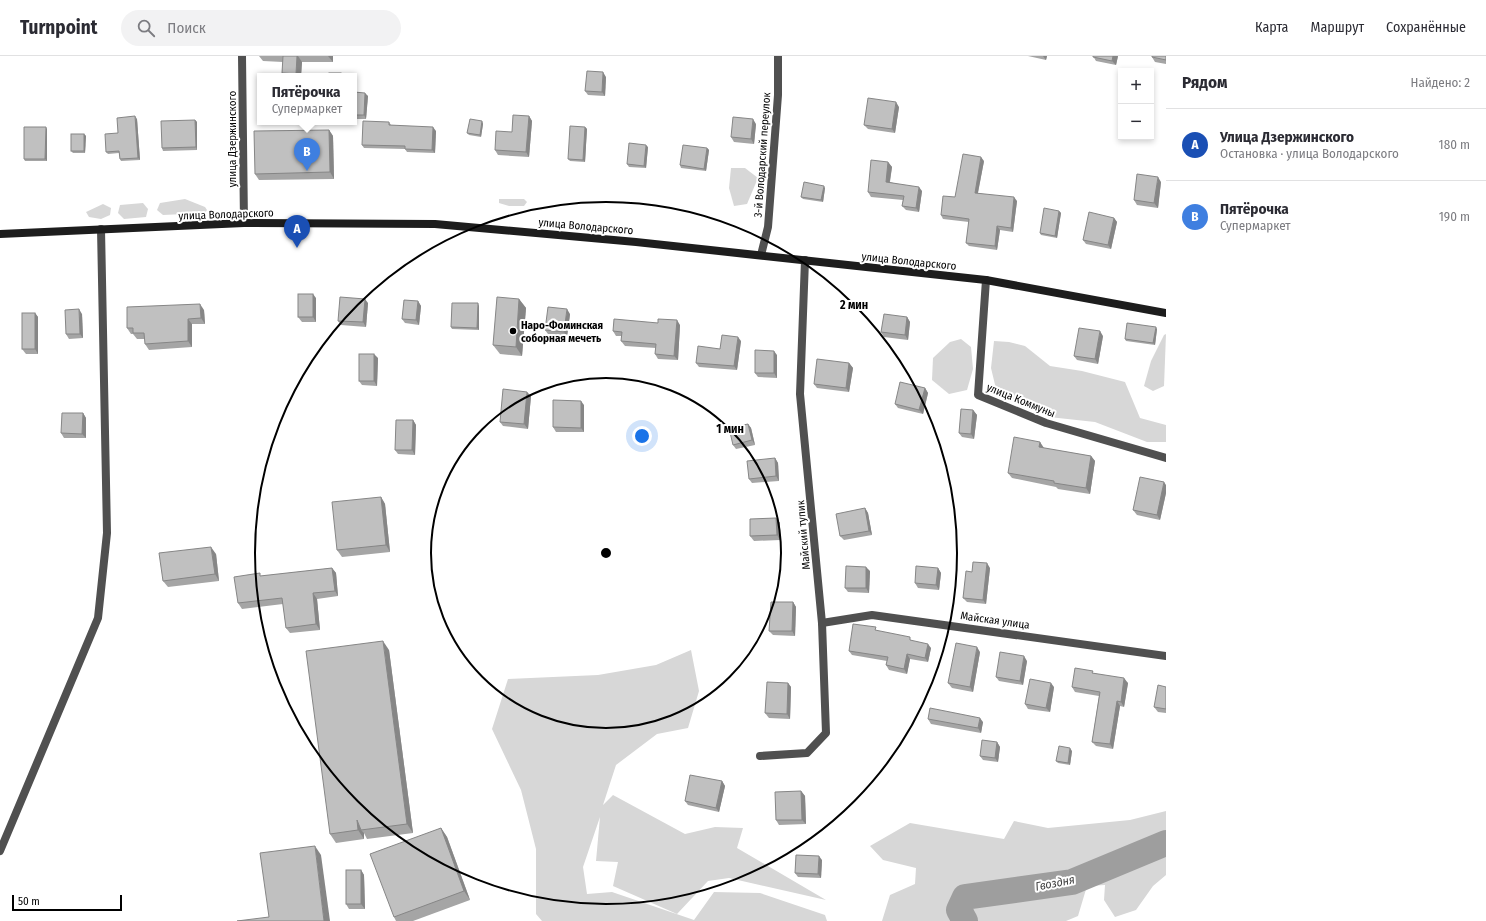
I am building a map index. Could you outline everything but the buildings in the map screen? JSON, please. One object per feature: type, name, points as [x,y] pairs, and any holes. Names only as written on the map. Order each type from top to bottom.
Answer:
[{"type":"main road","name":"улица Володарского","points":[[0,234],[244,223],[435,224],[636,242],[986,280],[1166,313]]},
{"type":"street","name":"улица Дзержинского","points":[[242,56],[244,223]]},
{"type":"street","name":"3-й Володарский переулок","points":[[761,255],[768,227],[778,95],[778,56]]},
{"type":"street","points":[[0,851],[98,618],[107,533],[105,493],[106,470],[101,229]]},
{"type":"street","name":"Майский тупик","points":[[760,756],[807,753],[826,733],[822,623],[800,394],[805,260]]},
{"type":"street","name":"улица Коммуны","points":[[986,280],[978,395],[1046,422],[1166,458]]},
{"type":"street","name":"Майская улица","points":[[822,623],[872,615],[1166,656]]},
{"type":"shaded area","points":[[731,168],[745,168],[758,178],[747,204],[734,206],[729,188]]},
{"type":"shaded area","points":[[185,199],[205,207],[207,210],[205,213],[163,215],[157,210],[160,203]]},
{"type":"shaded area","points":[[499,199],[524,199],[527,202],[524,206],[509,206],[499,203]]},
{"type":"shaded area","points":[[143,203],[148,209],[146,217],[124,219],[118,213],[120,205]]},
{"type":"shaded area","points":[[103,204],[111,208],[110,215],[101,219],[89,217],[86,212]]},
{"type":"shaded area","points":[[1166,334],[1164,386],[1153,391],[1144,386],[1151,361],[1164,335]]},
{"type":"shaded area","points":[[961,339],[971,347],[973,369],[967,390],[949,394],[932,380],[933,358],[950,342]]},
{"type":"shaded area","points":[[994,341],[1009,342],[1025,346],[1050,366],[1082,371],[1125,382],[1140,418],[1166,425],[1166,442],[1147,442],[1095,422],[1049,417],[997,393],[991,368]]},
{"type":"shaded area","points":[[691,650],[699,691],[688,728],[657,734],[616,765],[603,805],[613,795],[685,834],[715,827],[743,828],[737,848],[826,900],[729,878],[708,881],[677,914],[613,886],[618,862],[596,861],[600,817],[583,867],[587,894],[612,892],[694,920],[714,892],[760,893],[825,915],[827,921],[542,921],[536,914],[536,849],[521,790],[492,729],[508,679],[598,675],[656,665]]},
{"type":"shaded area","points":[[1166,811],[1166,875],[1153,886],[1136,910],[1115,917],[1104,900],[1105,885],[1087,886],[1078,916],[1066,921],[882,921],[890,895],[915,884],[916,868],[883,860],[870,846],[910,823],[1004,839],[1014,821],[1048,828],[1130,820]]},
{"type":"waterway","name":"Гвоздня","points":[[965,921],[959,910],[965,897],[1072,882],[1166,843]]},
{"type":"place","name":"Пятёрочка","points":[[307,171]]},
{"type":"place","name":"Улица Дзержинского","points":[[297,248]]},
{"type":"place","name":"Наро-Фоминская соборная мечеть","points":[[513,331]]}]
